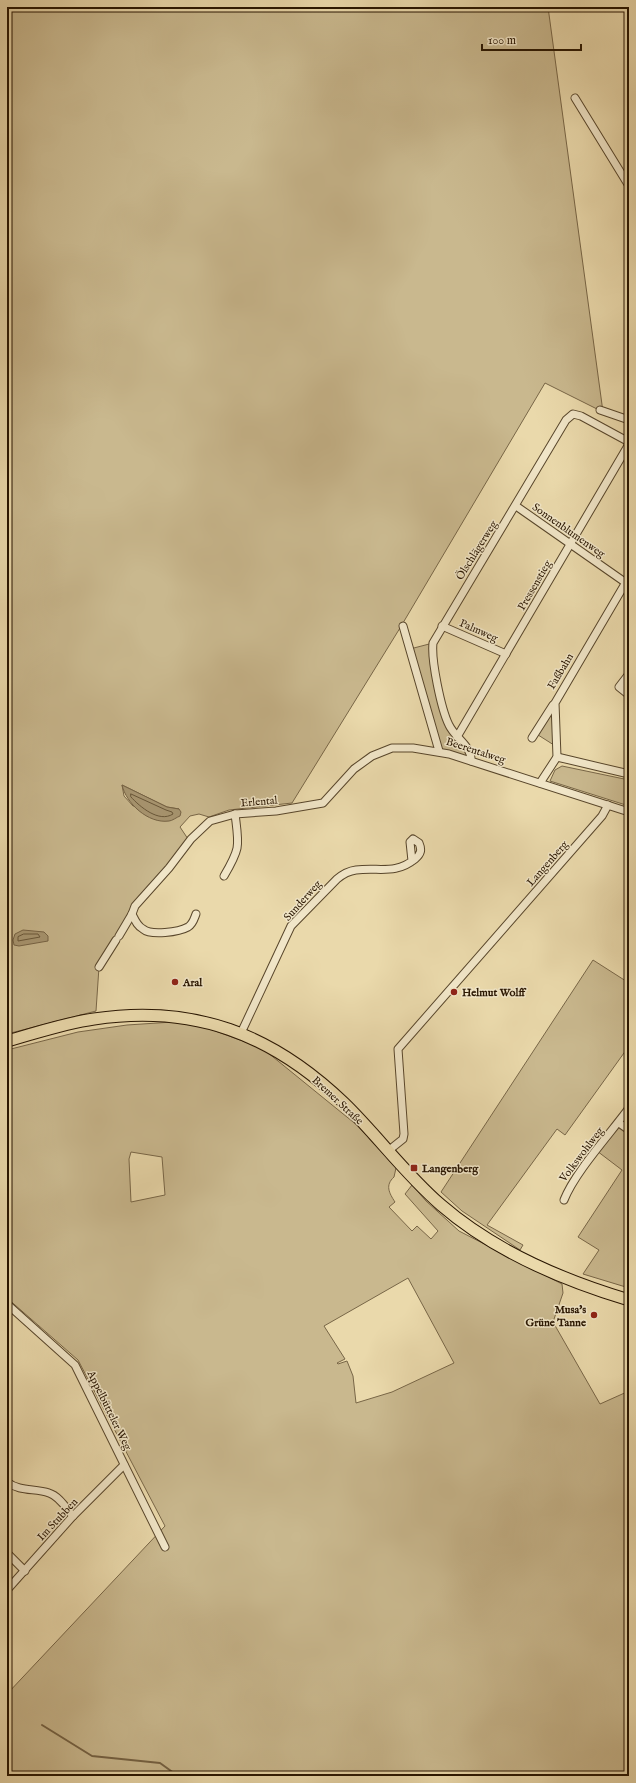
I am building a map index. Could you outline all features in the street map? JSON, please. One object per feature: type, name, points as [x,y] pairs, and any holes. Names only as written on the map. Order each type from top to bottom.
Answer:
[{"type":"main road","name":"Bremer Straße","points":[[7,1041],[94,1019],[132,1015],[187,1018],[206,1022],[241,1033],[271,1046],[324,1085],[344,1103],[441,1205],[490,1241],[529,1261],[602,1292],[629,1300]]},
{"type":"street","points":[[575,98],[629,186]]},
{"type":"street","points":[[600,410],[629,420]]},
{"type":"street","name":"Ölschlägerweg","points":[[471,760],[470,750],[457,737],[448,723],[444,711],[433,654],[434,643],[442,626],[516,506],[566,420],[574,414],[581,416],[629,443]]},
{"type":"street","name":"Pressenstieg","points":[[457,737],[629,443]]},
{"type":"street","name":"Sonnenblumenweg","points":[[516,506],[628,582]]},
{"type":"street","name":"Faßbahn","points":[[557,757],[555,703],[628,582]]},
{"type":"street","name":"Beerentalweg","points":[[403,626],[439,751],[471,760],[629,812]]},
{"type":"street","name":"Palmweg","points":[[442,626],[506,654]]},
{"type":"street","points":[[629,674],[620,687],[629,695]]},
{"type":"street","points":[[532,738],[555,703]]},
{"type":"street","name":"Erlental","points":[[99,967],[132,914],[135,906],[169,868],[202,827],[210,821],[235,814],[276,811],[323,803],[354,769],[372,756],[392,748],[439,751]]},
{"type":"street","points":[[540,783],[557,757],[629,774]]},
{"type":"street","name":"Langenberg","points":[[388,1151],[403,1139],[404,1134],[398,1049],[602,816],[608,805]]},
{"type":"street","points":[[224,876],[236,856],[239,845],[235,814]]},
{"type":"street","name":"Sunderweg","points":[[241,1033],[291,926],[337,879],[343,873],[356,870],[401,869],[412,861]]},
{"type":"street","points":[[132,914],[143,930],[152,934],[182,929],[189,926],[196,914]]},
{"type":"street","name":"Volkswohlweg","points":[[564,1200],[567,1192],[583,1169],[629,1108]]},
{"type":"street","name":"Volkswohlweg","points":[[618,1123],[629,1130]]},
{"type":"street","name":"Appelbütteler Weg","points":[[7,1304],[75,1365],[165,1547]]},
{"type":"street","name":"Im Stubben","points":[[7,1590],[73,1516],[124,1465]]},
{"type":"street","points":[[7,1482],[23,1490],[48,1492],[56,1497],[73,1516]]},
{"type":"street","points":[[7,1553],[25,1571]]},
{"type":"shaded area","points":[[7,7],[548,7],[603,412],[545,383],[400,628],[292,803],[229,810],[209,817],[199,814],[190,816],[180,827],[188,839],[129,920],[99,967],[96,1011],[7,1034]],"holes":[[[122,785],[167,807],[179,809],[133,806],[124,796]]]},
{"type":"shaded area","points":[[433,643],[432,649],[448,723],[470,750],[465,756],[439,751],[410,649]]},
{"type":"shaded area","points":[[548,713],[555,719],[557,747],[535,733]]},
{"type":"shaded area","points":[[562,766],[629,780],[629,806],[550,781],[555,770]]},
{"type":"shaded area","points":[[593,960],[629,983],[629,1046],[565,1135],[557,1129],[487,1225],[523,1245],[520,1250],[462,1211],[441,1192]]},
{"type":"shaded area","points":[[188,1021],[262,1048],[358,1126],[396,1168],[394,1177],[389,1186],[391,1195],[395,1202],[389,1207],[412,1231],[417,1226],[431,1239],[438,1231],[405,1194],[412,1185],[426,1201],[459,1231],[562,1284],[563,1293],[553,1322],[600,1404],[629,1391],[629,1776],[7,1776],[7,1694],[165,1526],[78,1360],[7,1298],[7,1050],[78,1032],[127,1025]],"holes":[[[131,1152],[162,1157],[165,1195],[131,1202],[129,1159]],[[408,1278],[454,1363],[392,1392],[356,1403],[353,1376],[347,1361],[337,1363],[345,1359],[324,1326]]]},
{"type":"shaded area","points":[[619,1123],[629,1130],[629,1288],[583,1274],[599,1250],[578,1237],[622,1170],[597,1151]]},
{"type":"water","points":[[122,785],[167,807],[179,809],[181,812],[180,816],[170,821],[161,821],[146,816],[128,799]]},
{"type":"water","points":[[23,930],[44,932],[48,936],[48,941],[19,946],[14,945],[13,940],[15,934]]},
{"type":"waterway","points":[[42,1725],[92,1756],[160,1763],[178,1776]]},
{"type":"place","name":"Aral","points":[[175,982]]},
{"type":"place","name":"Helmut Wolff","points":[[454,992]]},
{"type":"place","name":"Langenberg","points":[[414,1168]]},
{"type":"place","name":"Musa's Grüne Tanne","points":[[594,1315]]}]
